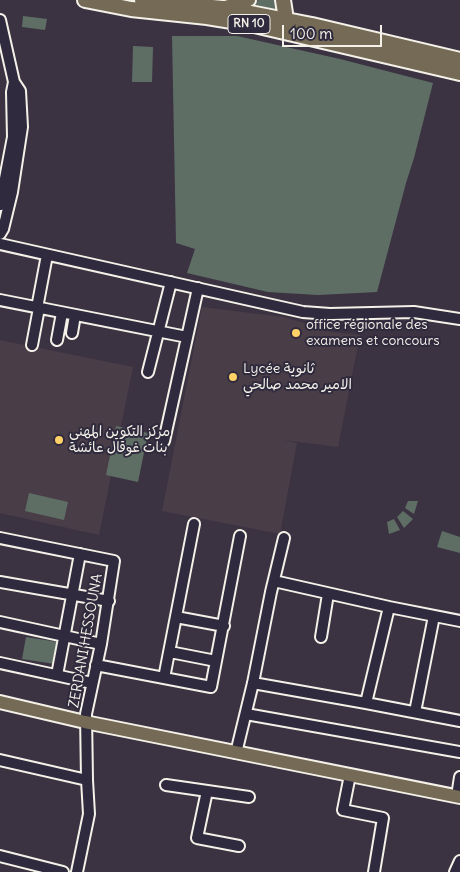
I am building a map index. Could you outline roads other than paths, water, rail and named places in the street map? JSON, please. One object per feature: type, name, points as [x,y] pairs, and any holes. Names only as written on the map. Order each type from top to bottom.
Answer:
[{"type":"highway","name":"RN 10","points":[[85,0],[131,9],[296,28],[460,60]]},
{"type":"highway","name":"RN 10","points":[[142,0],[221,4],[285,20]]},
{"type":"highway","points":[[283,0],[285,20],[296,28]]},
{"type":"highway","points":[[283,0],[296,28]]},
{"type":"highway","name":"RN 10","points":[[296,28],[460,73]]},
{"type":"main road","points":[[207,17],[221,4],[249,0]]},
{"type":"main road","points":[[0,702],[85,722],[458,797]]},
{"type":"street","points":[[0,20],[14,82],[20,91],[22,127],[12,192],[3,229],[0,234]]},
{"type":"street","points":[[0,205],[13,137],[12,92],[14,82]]},
{"type":"street","points":[[0,244],[312,313],[414,312],[460,319]]},
{"type":"street","points":[[32,345],[47,254]]},
{"type":"street","points":[[148,372],[171,282]]},
{"type":"street","points":[[164,440],[198,288]]},
{"type":"street","points":[[0,300],[187,337]]},
{"type":"street","points":[[57,340],[62,313]]},
{"type":"street","points":[[72,333],[75,315]]},
{"type":"street","points":[[164,678],[194,524]]},
{"type":"street","points":[[96,665],[211,686],[240,536]]},
{"type":"street","name":"ZERDANI HESSOUNA","points":[[0,538],[114,561],[109,601],[85,722],[86,780],[89,814],[78,872]]},
{"type":"street","points":[[236,753],[254,683],[284,538]]},
{"type":"street","points":[[57,675],[80,554]]},
{"type":"street","points":[[274,581],[460,621]]},
{"type":"street","points":[[0,582],[109,601]]},
{"type":"street","points":[[321,637],[328,594]]},
{"type":"street","points":[[366,703],[389,607]]},
{"type":"street","points":[[414,712],[434,616]]},
{"type":"street","points":[[176,618],[224,626]]},
{"type":"street","points":[[0,622],[101,644]]},
{"type":"street","points":[[170,652],[216,661]]},
{"type":"street","points":[[0,663],[92,683]]},
{"type":"street","points":[[254,683],[460,721]]},
{"type":"street","points":[[246,714],[460,752]]},
{"type":"street","points":[[0,760],[86,780]]},
{"type":"street","points":[[350,775],[343,810],[384,818],[374,872]]},
{"type":"street","points":[[458,797],[460,777]]},
{"type":"street","points":[[166,785],[249,797]]},
{"type":"street","points":[[206,791],[197,838],[239,846]]},
{"type":"street","points":[[0,856],[63,872]]},
{"type":"street","points":[[455,872],[460,861]]},
{"type":"place","name":"office régionale des examens et concours","points":[[296,333]]},
{"type":"place","name":"Lycée ثانوية الامير محمد صالحي","points":[[233,377]]},
{"type":"place","name":"مركز التكوين المهني بنات غوقال عائشة","points":[[59,440]]}]
